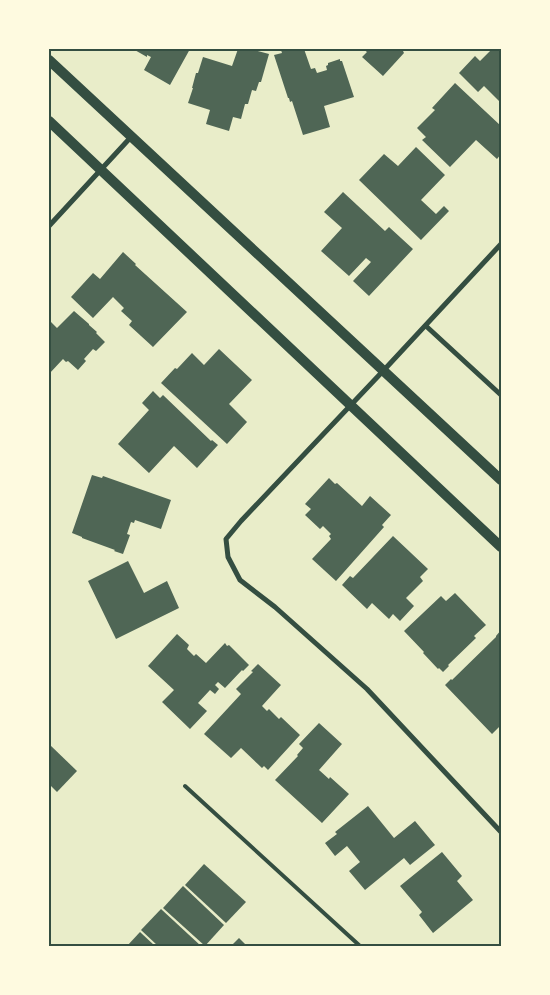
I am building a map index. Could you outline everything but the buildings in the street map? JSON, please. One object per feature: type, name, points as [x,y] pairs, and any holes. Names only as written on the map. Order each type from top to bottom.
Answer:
[{"type":"main road","points":[[49,60],[501,480]]},
{"type":"main road","points":[[49,121],[501,547]]},
{"type":"street","points":[[49,226],[131,137]]},
{"type":"street","points":[[501,244],[226,539],[228,557],[240,580],[275,607],[367,690],[501,832]]},
{"type":"street","points":[[426,326],[501,395]]},
{"type":"lane","points":[[185,786],[360,946]]}]
